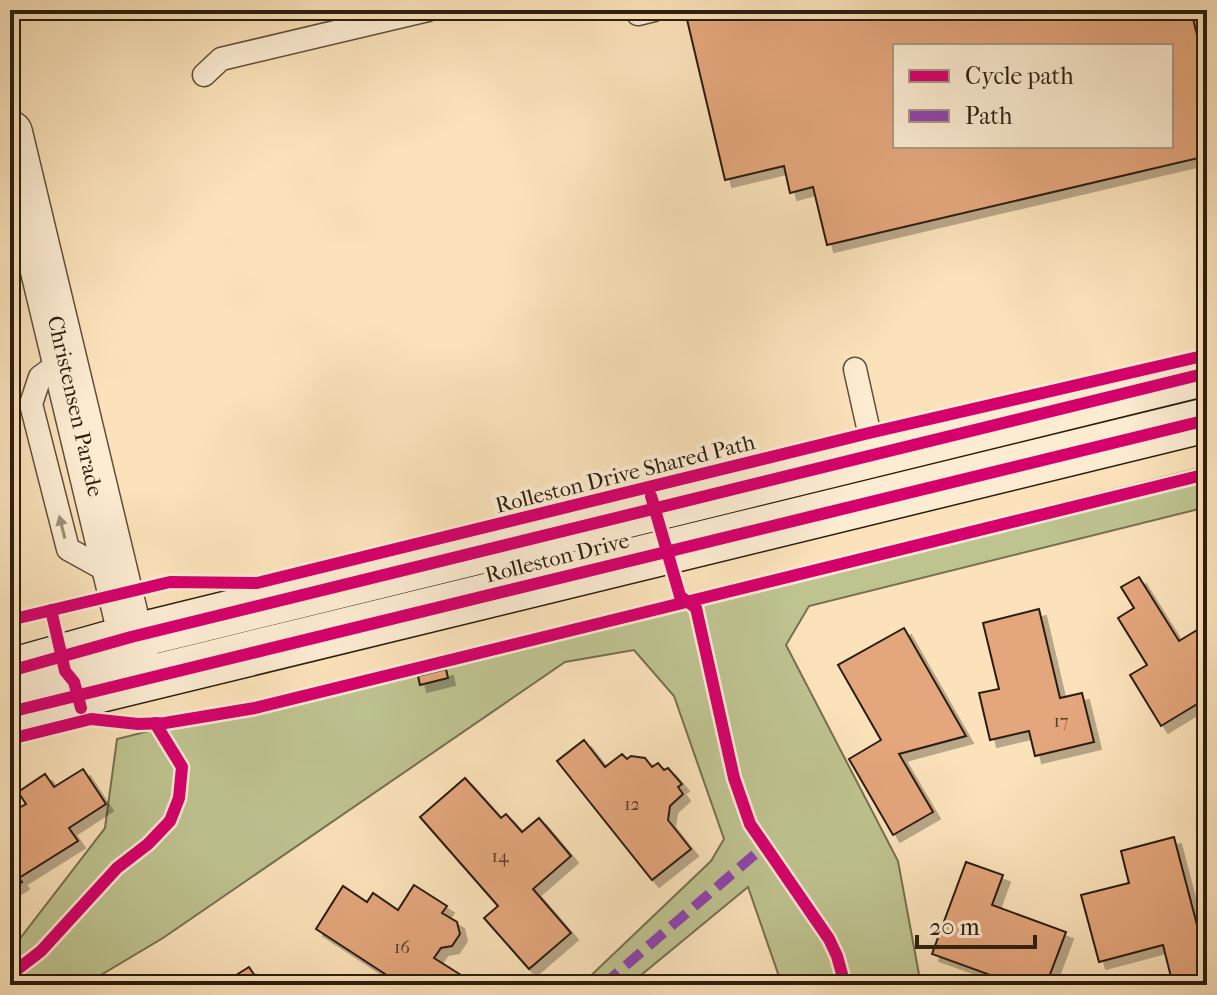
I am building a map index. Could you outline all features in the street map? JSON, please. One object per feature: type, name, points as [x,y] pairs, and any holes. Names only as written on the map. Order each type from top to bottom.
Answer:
[{"type":"main road","name":"Christensen Parade","points":[[10,133],[141,679]]},
{"type":"main road","name":"Rolleston Drive","points":[[10,671],[131,637],[1207,373]]},
{"type":"main road","name":"Rolleston Drive","points":[[10,712],[1207,420]]},
{"type":"lane","points":[[204,75],[221,59],[428,10]]},
{"type":"lane","points":[[855,369],[885,499]]},
{"type":"green space","points":[[1207,466],[1207,507],[809,606],[786,645],[898,861],[921,985],[782,985],[748,887],[629,985],[581,985],[711,861],[724,839],[674,696],[634,650],[565,662],[163,938],[84,985],[10,985],[10,947],[15,945],[105,828],[117,739]]},
{"type":"building","points":[[1191,10],[1207,77],[1207,156],[827,245],[813,187],[790,193],[784,166],[725,180],[685,11]]},
{"type":"building","points":[[1139,577],[1179,641],[1207,624],[1207,698],[1161,726],[1130,675],[1147,665],[1118,618],[1134,608],[1121,587]]},
{"type":"building","points":[[1039,609],[1060,698],[1082,693],[1094,742],[1035,756],[1029,731],[990,740],[979,693],[999,689],[983,623]]},
{"type":"building","points":[[904,628],[966,736],[899,754],[933,812],[893,835],[849,759],[881,740],[838,665]]},
{"type":"building","points":[[446,669],[448,678],[420,685],[418,676]]},
{"type":"building","points":[[584,740],[605,767],[622,754],[627,759],[631,756],[645,758],[652,767],[658,763],[664,770],[668,768],[682,784],[678,787],[683,794],[670,806],[668,820],[691,849],[652,880],[557,761]]},
{"type":"building","points":[[83,769],[106,804],[69,828],[78,841],[19,878],[22,882],[10,890],[10,809],[26,804],[18,792],[45,774],[54,787]]},
{"type":"building","points":[[465,778],[501,818],[506,814],[522,832],[539,818],[571,856],[533,889],[571,933],[529,969],[484,918],[498,906],[420,817]]},
{"type":"building","points":[[1174,837],[1207,963],[1207,982],[1196,985],[1173,985],[1163,945],[1099,962],[1081,895],[1129,883],[1121,851]]},
{"type":"building","points":[[966,862],[1003,875],[992,905],[1066,932],[1046,985],[1005,985],[1007,981],[932,954]]},
{"type":"building","points":[[414,885],[447,906],[442,913],[457,922],[460,934],[452,946],[441,948],[434,958],[469,980],[466,985],[402,985],[316,929],[343,886],[367,902],[373,893],[398,910]]},
{"type":"building","points":[[249,967],[261,985],[220,985]]},
{"type":"marked path","points":[[603,985],[760,850]]},
{"type":"marked path","points":[[843,977],[864,985]]},
{"type":"cycle path","name":"Rolleston Drive Shared Path","points":[[10,620],[170,582],[257,583],[869,433],[1207,355]]},
{"type":"cycle path","points":[[10,671],[131,637],[1207,373]]},
{"type":"cycle path","points":[[10,712],[1207,420]]},
{"type":"cycle path","points":[[10,739],[91,719],[138,724],[165,723],[255,708],[1207,474]]},
{"type":"cycle path","name":"Rolleston Drive Shared Path","points":[[651,496],[680,596],[696,608],[734,778],[750,824],[829,939],[845,985]]},
{"type":"cycle path","points":[[51,610],[65,671],[74,682],[81,708]]},
{"type":"cycle path","points":[[10,975],[41,951],[117,868],[148,844],[170,821],[179,798],[182,767],[155,723]]}]
